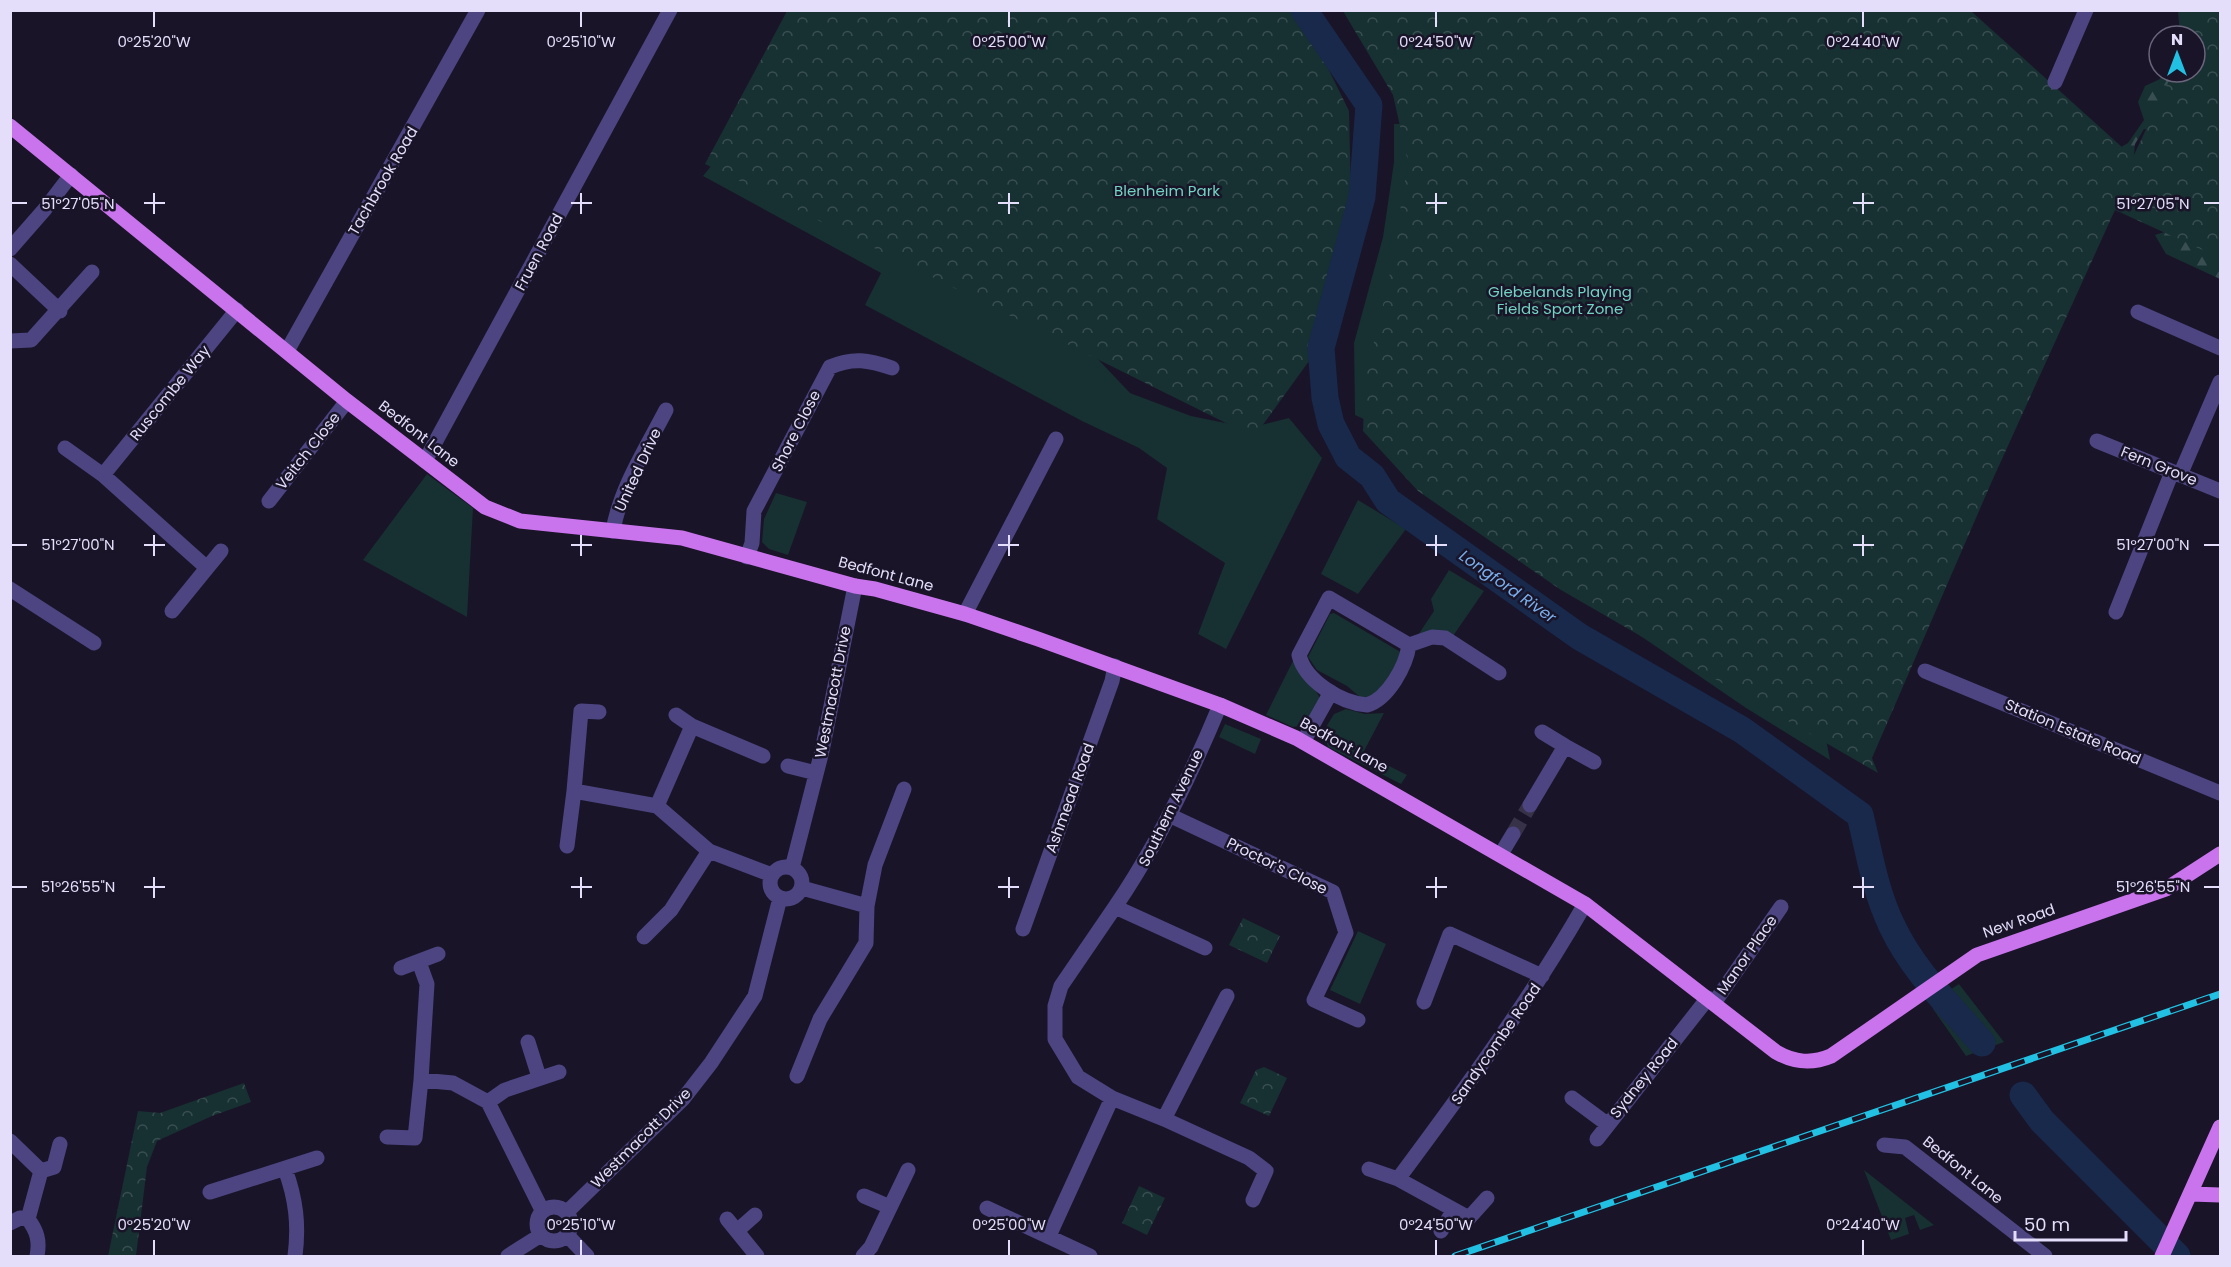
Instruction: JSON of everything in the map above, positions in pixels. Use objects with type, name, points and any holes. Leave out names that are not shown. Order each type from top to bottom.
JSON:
[{"type":"main road","name":"Bedfont Lane","points":[[10,126],[347,401],[485,507],[512,518],[560,527],[664,534],[965,614],[1220,705],[1303,742],[1586,904],[1776,1052]]},
{"type":"main road","name":"New Road","points":[[1776,1052],[1796,1061],[1823,1059],[1989,950],[2166,889],[2220,854]]},
{"type":"main road","points":[[2162,1257],[2220,1127]]},
{"type":"main road","points":[[2191,1194],[2220,1195]]},
{"type":"street","name":"Tachbrook Road","points":[[287,351],[478,10]]},
{"type":"street","name":"Fruen Road","points":[[424,461],[670,10]]},
{"type":"street","points":[[2055,82],[2086,10]]},
{"type":"street","points":[[10,249],[71,175]]},
{"type":"street","points":[[10,264],[60,311]]},
{"type":"street","points":[[10,341],[31,340],[60,311],[92,272]]},
{"type":"street","name":"Ruscombe Way","points":[[103,475],[237,310]]},
{"type":"street","points":[[2138,312],[2220,348]]},
{"type":"street","name":"Shore Close","points":[[747,556],[752,543],[754,511],[830,367],[845,361],[866,359],[892,368]]},
{"type":"street","points":[[2116,612],[2176,474],[2220,382]]},
{"type":"street","name":"Veitch Close","points":[[269,501],[347,401]]},
{"type":"street","name":"United Drive","points":[[613,531],[615,519],[631,479],[666,410]]},
{"type":"street","points":[[965,614],[1056,439]]},
{"type":"street","name":"Fern Grove","points":[[2097,441],[2220,491]]},
{"type":"street","points":[[65,448],[103,475],[207,568]]},
{"type":"street","points":[[172,611],[221,551]]},
{"type":"street","name":"Westmacott Drive","points":[[792,868],[816,774],[855,586]]},
{"type":"street","points":[[10,589],[94,643]]},
{"type":"street","points":[[1409,645],[1408,653],[1393,683],[1374,703],[1360,705],[1331,692],[1304,669],[1299,655],[1329,598],[1409,645],[1432,637],[1445,638],[1499,673]]},
{"type":"street","name":"Ashmead Road","points":[[1023,929],[1112,681],[1115,666]]},
{"type":"street","name":"Station Estate Road","points":[[1925,671],[2220,793]]},
{"type":"street","points":[[1303,742],[1331,692]]},
{"type":"street","name":"Southern Avenue","points":[[1220,705],[1170,815],[1139,872],[1062,986],[1055,1006],[1055,1039],[1078,1077],[1112,1098],[1249,1158],[1266,1171],[1254,1200]]},
{"type":"street","points":[[567,846],[581,711],[599,712]]},
{"type":"street","points":[[676,715],[692,726],[763,756]]},
{"type":"street","points":[[657,806],[692,726]]},
{"type":"street","points":[[1542,732],[1594,762]]},
{"type":"street","points":[[1530,805],[1565,746]]},
{"type":"street","points":[[788,766],[816,774]]},
{"type":"street","points":[[797,1076],[820,1019],[866,943],[867,906],[875,865],[904,789]]},
{"type":"street","points":[[574,791],[657,806],[709,851],[772,875]]},
{"type":"street","name":"Proctor's Close","points":[[1170,815],[1333,892],[1346,933],[1314,1000],[1358,1020]]},
{"type":"street","points":[[1501,854],[1513,834]]},
{"type":"street","points":[[644,937],[671,910],[709,851]]},
{"type":"street","points":[[782,867],[792,868],[801,876],[802,888],[792,898],[780,898],[772,890],[772,875],[782,867]]},
{"type":"street","points":[[802,888],[867,906]]},
{"type":"street","name":"Westmacott Drive","points":[[567,1212],[683,1100],[711,1063],[755,996],[780,898]]},
{"type":"street","name":"Sandycombe Road","points":[[1398,1179],[1475,1076],[1542,976],[1586,904]]},
{"type":"street","points":[[1115,907],[1205,948]]},
{"type":"street","name":"Manor Place","points":[[1711,1000],[1780,907]]},
{"type":"street","points":[[1424,1002],[1450,934],[1542,976]]},
{"type":"street","points":[[401,968],[438,954]]},
{"type":"street","points":[[387,1137],[414,1143],[421,1080],[427,984],[419,962]]},
{"type":"street","points":[[1164,1119],[1227,996]]},
{"type":"street","name":"Sydney Road","points":[[1572,1098],[1607,1124],[1711,1000]]},
{"type":"street","points":[[528,1042],[539,1077]]},
{"type":"street","points":[[488,1102],[505,1090],[559,1072]]},
{"type":"street","points":[[421,1080],[453,1083],[488,1102],[542,1210],[536,1224],[541,1235],[547,1240],[557,1241],[567,1235],[572,1224],[567,1212],[557,1207],[542,1210]]},
{"type":"street","points":[[1049,1236],[1112,1098]]},
{"type":"street","points":[[1597,1139],[1607,1124]]},
{"type":"street","points":[[10,1141],[41,1171]]},
{"type":"street","points":[[41,1171],[54,1167],[60,1144]]},
{"type":"street","name":"Bedfont Lane","points":[[1884,1144],[1905,1147],[2045,1257]]},
{"type":"street","points":[[210,1192],[317,1158]]},
{"type":"street","points":[[285,1169],[295,1196],[297,1218],[295,1257]]},
{"type":"street","points":[[1369,1169],[1398,1179],[1469,1218],[1488,1198]]},
{"type":"street","points":[[863,1257],[871,1247],[908,1170]]},
{"type":"street","points":[[28,1219],[41,1171]]},
{"type":"street","points":[[864,1196],[890,1207]]},
{"type":"street","points":[[987,1208],[1090,1257]]},
{"type":"street","points":[[1441,1231],[1453,1210]]},
{"type":"street","points":[[738,1230],[755,1215]]},
{"type":"street","points":[[10,1223],[20,1218],[28,1219],[36,1229],[39,1239],[37,1257]]},
{"type":"street","points":[[727,1219],[738,1230],[757,1257]]},
{"type":"street","points":[[508,1257],[541,1235]]},
{"type":"street","points":[[567,1235],[587,1257]]},
{"type":"green space","name":"Blenheim Park","points":[[787,11],[1300,11],[1349,111],[1351,196],[1317,350],[1254,437],[705,164]]},
{"type":"green space","name":"Glebelands Playing Fields Sport Zone","points":[[1343,11],[1971,11],[2133,157],[2167,84],[2207,84],[2207,24],[2196,24],[2202,11],[2220,11],[2220,258],[2115,210],[1992,481],[1872,758],[1878,773],[1561,590],[1418,491],[1363,431],[1365,379],[1388,284],[1408,162],[1393,95]]},
{"type":"green space","points":[[2178,11],[2220,11],[2208,72],[2207,24],[2179,24]]},
{"type":"green space","points":[[2169,84],[2161,133],[2144,129],[2135,144],[2133,164],[2116,150],[2128,143],[2144,120],[2138,102],[2145,86]]},
{"type":"green space","points":[[1394,124],[1425,124],[1374,424],[1355,415],[1354,343],[1383,237],[1394,162]]},
{"type":"green space","points":[[731,141],[1079,339],[1130,393],[1191,416],[1250,428],[1289,418],[1322,458],[1226,649],[1198,634],[1225,563],[1157,519],[1167,468],[1139,448],[1082,421],[865,305],[881,273],[703,176]]},
{"type":"green space","points":[[2180,227],[2220,244],[2220,279],[2166,254],[2155,235]]},
{"type":"green space","points":[[427,474],[473,508],[467,617],[363,560]]},
{"type":"green space","points":[[776,493],[807,502],[788,555],[769,549],[762,542],[764,519]]},
{"type":"green space","points":[[1358,500],[1406,529],[1358,594],[1321,574]]},
{"type":"green space","points":[[1449,570],[1484,591],[1453,636],[1412,644],[1434,611],[1431,599]]},
{"type":"green space","points":[[1604,611],[1826,739],[1830,760],[1746,708]]},
{"type":"green space","points":[[1334,613],[1404,654],[1374,699],[1361,698],[1347,686],[1317,670],[1308,657],[1330,614]]},
{"type":"green space","points":[[1294,659],[1319,696],[1319,702],[1306,725],[1293,727],[1266,715]]},
{"type":"green space","points":[[1346,709],[1365,714],[1384,713],[1363,753],[1407,775],[1401,784],[1328,747],[1323,732],[1334,714]]},
{"type":"green space","points":[[1225,724],[1261,739],[1255,754],[1219,737]]},
{"type":"green space","points":[[1243,918],[1280,936],[1267,963],[1229,945]]},
{"type":"green space","points":[[1358,931],[1386,944],[1360,1004],[1330,990]]},
{"type":"green space","points":[[1959,984],[2004,1042],[1966,1056],[1933,1009],[1937,998]]},
{"type":"green space","points":[[1264,1067],[1287,1078],[1269,1116],[1240,1103],[1256,1070]]},
{"type":"green space","points":[[244,1083],[251,1102],[212,1116],[157,1141],[147,1167],[136,1256],[108,1256],[138,1111],[160,1113]]},
{"type":"green space","points":[[1864,1170],[1934,1225],[1920,1230],[1914,1215],[1905,1218],[1909,1234],[1891,1240]]},
{"type":"green space","points":[[1139,1186],[1165,1198],[1147,1235],[1122,1223]]},
{"type":"waterway","name":"Longford River","points":[[1304,10],[1369,105],[1362,197],[1321,348],[1325,398],[1331,424],[1348,457],[1372,476],[1388,501],[1580,637],[1742,730],[1860,815],[1881,899],[1892,926],[1921,973],[1982,1043]]},
{"type":"waterway","name":"Longford River","points":[[2023,1095],[2042,1121],[2177,1256]]},
{"type":"tunnel","points":[[1513,834],[1530,805]]},
{"type":"railway","points":[[1455,1256],[2220,994]]}]
